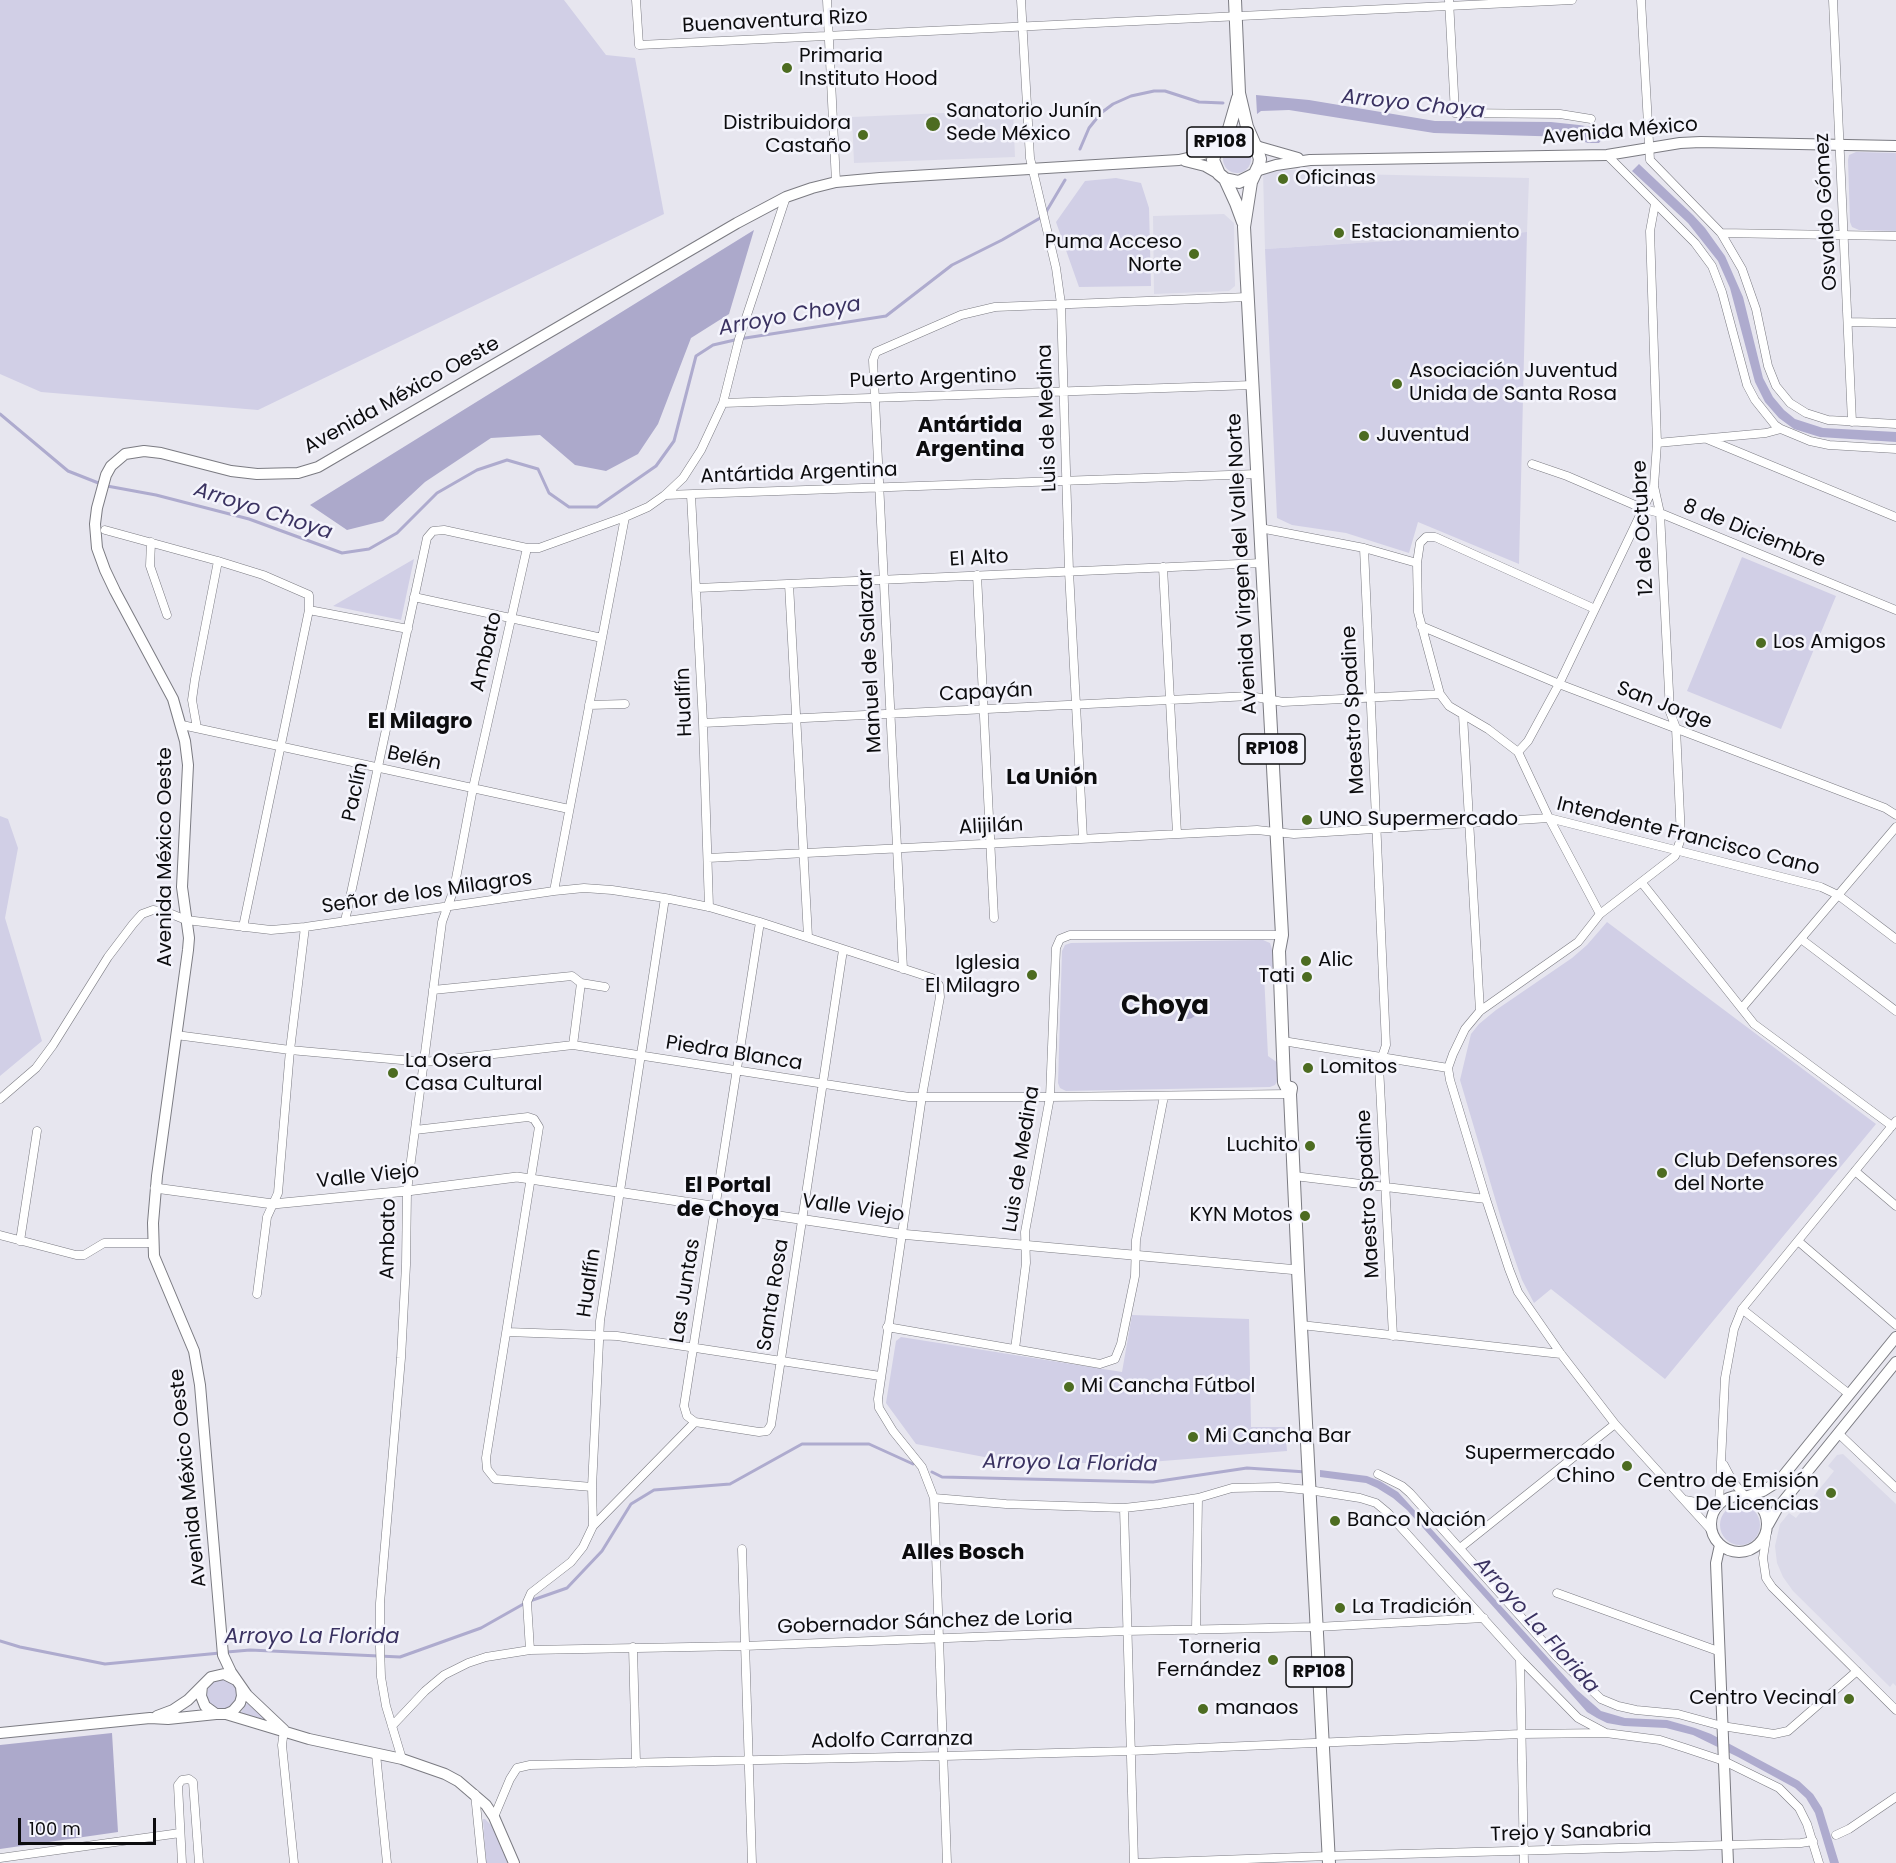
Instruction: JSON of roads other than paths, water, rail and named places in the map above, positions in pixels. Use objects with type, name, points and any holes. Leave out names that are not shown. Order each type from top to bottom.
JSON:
[{"type":"main road","name":"RP108","points":[[1235,0],[1239,93],[1247,127],[1260,159],[1254,173],[1239,182],[1222,176],[1213,160],[1219,143],[1232,122],[1239,93]]},
{"type":"main road","name":"RP108","points":[[1219,143],[1228,137],[1242,136],[1255,145]]},
{"type":"main road","name":"Avenida México","points":[[1254,173],[1276,165],[1310,160],[1562,158],[1607,155],[1680,143],[1701,142],[1896,146]]},
{"type":"main road","name":"Avenida México Oeste","points":[[284,1731],[257,1706],[239,1684],[223,1655],[200,1385],[194,1351],[154,1256],[156,1188],[188,950],[182,887],[188,765],[182,725],[173,699],[115,591],[98,548],[95,532],[98,501],[106,475],[117,460],[135,451],[161,453],[231,471],[257,474],[298,473],[318,467],[737,223],[786,197],[812,188],[836,182],[880,178],[1179,160],[1204,154],[1219,143]]},
{"type":"main road","name":"Avenida México","points":[[1255,145],[1277,153],[1310,160]]},
{"type":"main road","name":"Avenida México Oeste","points":[[1179,160],[1196,163],[1222,176]]},
{"type":"main road","name":"Avenida Virgen del Valle Norte","points":[[1254,173],[1244,227],[1282,935],[1287,950],[1287,1042],[1293,1082],[1290,1094],[1298,1270],[1329,1859]]},
{"type":"main road","name":"Avenida Virgen del Valle Norte","points":[[1222,176],[1236,203],[1244,227]]},
{"type":"main road","points":[[1896,1337],[1779,1481],[1763,1491],[1747,1496],[1731,1496],[1718,1505],[1712,1518],[1712,1531],[1720,1545],[1735,1552],[1751,1550],[1763,1540],[1777,1509],[1896,1362]]},
{"type":"main road","points":[[1747,1496],[1763,1507],[1767,1516],[1768,1529]]},
{"type":"main road","points":[[1720,1545],[1716,1563],[1718,1650],[1728,1863]]},
{"type":"main road","points":[[223,1655],[205,1683],[201,1696],[207,1709],[309,1739],[402,1760],[445,1774],[475,1794],[494,1817],[514,1863]]},
{"type":"main road","points":[[0,1733],[150,1718],[168,1719],[221,1714],[239,1707],[242,1696],[239,1684],[229,1676],[221,1674],[212,1677],[181,1705],[150,1718]]},
{"type":"street","name":"Buenaventura Rizo","points":[[636,0],[639,45],[1236,16],[1449,3],[1572,0]]},
{"type":"street","points":[[827,0],[836,182]]},
{"type":"street","name":"Luis de Medina","points":[[1021,0],[1030,158],[1056,268],[1061,304],[1069,571],[1083,839]]},
{"type":"street","points":[[1641,0],[1650,160],[1721,233],[1742,269],[1756,309],[1768,366],[1776,386],[1790,403],[1806,413],[1828,420],[1896,424]]},
{"type":"street","name":"Osvaldo Gómez","points":[[1833,0],[1852,422]]},
{"type":"street","points":[[1449,3],[1455,113],[1560,114],[1591,119]]},
{"type":"street","points":[[1607,155],[1695,243],[1712,266],[1722,292],[1747,385],[1755,400],[1775,425],[1810,441],[1820,443],[1896,449]]},
{"type":"street","points":[[527,548],[539,548],[624,518],[648,507],[665,495],[682,478],[701,450],[723,403],[739,339],[786,197]]},
{"type":"street","name":"12 de Octubre","points":[[1655,204],[1650,231],[1657,443],[1654,486],[1660,513],[1670,712],[1676,728],[1681,838],[1677,849]]},
{"type":"street","points":[[1721,233],[1896,236]]},
{"type":"street","points":[[1061,304],[1248,297]]},
{"type":"street","name":"Manuel de Salazar","points":[[903,969],[873,360],[876,352],[977,310],[1061,304]]},
{"type":"street","points":[[1848,322],[1896,322]]},
{"type":"street","name":"Puerto Argentino","points":[[723,403],[1253,385]]},
{"type":"street","points":[[1657,443],[1781,429]]},
{"type":"street","points":[[1706,439],[1896,517]]},
{"type":"street","name":"8 de Diciembre","points":[[1532,464],[1567,476],[1644,509],[1660,513],[1896,610]]},
{"type":"street","name":"Antártida Argentina","points":[[665,495],[1257,474]]},
{"type":"street","points":[[1518,752],[1528,741],[1559,684],[1654,486]]},
{"type":"street","name":"Hualfín","points":[[691,495],[703,723],[709,907]]},
{"type":"street","points":[[554,891],[624,518]]},
{"type":"street","points":[[1260,528],[1364,548],[1417,563]]},
{"type":"street","points":[[105,530],[263,575],[309,595],[309,610],[243,927]]},
{"type":"street","name":"Paclín","points":[[345,921],[427,538],[433,531],[444,530],[527,548]]},
{"type":"street","points":[[1595,609],[1435,537],[1426,537],[1420,543],[1417,563],[1418,612],[1440,694],[1449,706],[1488,729],[1518,752],[1549,818],[1600,914]]},
{"type":"street","points":[[150,542],[150,566],[166,615]]},
{"type":"street","name":"Ambato","points":[[402,1760],[383,1693],[380,1664],[380,1603],[402,1346],[407,1191],[442,922],[454,889],[473,788],[527,548]]},
{"type":"street","name":"Maestro Spadine","points":[[1364,548],[1386,1045],[1379,1066],[1393,1336]]},
{"type":"street","points":[[197,728],[192,700],[218,561]]},
{"type":"street","name":"El Alto","points":[[697,588],[1262,563]]},
{"type":"street","points":[[1163,567],[1177,834]]},
{"type":"street","points":[[977,575],[994,918]]},
{"type":"street","points":[[789,584],[808,938]]},
{"type":"street","points":[[414,597],[602,638]]},
{"type":"street","points":[[309,610],[408,629]]},
{"type":"street","name":"San Jorge","points":[[1421,626],[1559,684],[1885,808],[1896,815]]},
{"type":"street","name":"Capayán","points":[[703,723],[1250,696],[1282,702],[1440,694]]},
{"type":"street","points":[[589,705],[624,704]]},
{"type":"street","points":[[1463,715],[1480,1011]]},
{"type":"street","name":"Belén","points":[[182,725],[569,809]]},
{"type":"street","name":"Intendente Francisco Cano","points":[[1276,833],[1366,831],[1377,828],[1549,818],[1821,887],[1838,895],[1896,939]]},
{"type":"street","points":[[1742,1008],[1896,827]]},
{"type":"street","name":"Alijilán","points":[[708,858],[1257,830],[1276,833]]},
{"type":"street","points":[[1677,849],[1675,856],[1600,914],[1578,942],[1480,1011],[1465,1029],[1448,1068],[1486,1199],[1518,1292],[1561,1354],[1615,1424],[1712,1531]]},
{"type":"street","points":[[1642,883],[1755,1024],[1894,1124],[1742,1309],[1734,1329],[1726,1370],[1718,1505],[1684,1500]]},
{"type":"street","name":"Señor de los Milagros","points":[[0,1099],[36,1068],[108,957],[142,914],[153,910],[186,920],[271,930],[584,888],[665,898],[709,907],[932,978],[939,985],[940,997],[922,1096]]},
{"type":"street","name":"Hualfín","points":[[530,1650],[527,1602],[531,1593],[571,1562],[583,1547],[593,1526],[592,1487],[600,1322],[665,898]]},
{"type":"street","name":"Las Juntas","points":[[695,1422],[687,1416],[684,1406],[760,922]]},
{"type":"street","points":[[256,1294],[267,1217],[278,1193],[290,1050],[306,927]]},
{"type":"street","name":"Luis de Medina","points":[[1015,1349],[1026,1263],[1025,1232],[1050,1097],[1056,948],[1060,939],[1070,936],[1282,935]]},
{"type":"street","points":[[1801,939],[1896,1011]]},
{"type":"street","name":"Santa Rosa","points":[[695,1422],[759,1432],[767,1431],[771,1425],[843,950]]},
{"type":"street","points":[[433,990],[572,976],[582,983],[606,987]]},
{"type":"street","points":[[573,1045],[582,983]]},
{"type":"street","name":"Piedra Blanca","points":[[176,1035],[290,1050],[424,1062],[573,1045],[909,1096],[1290,1094]]},
{"type":"street","points":[[1287,1042],[1448,1068]]},
{"type":"street","points":[[922,1096],[900,1234],[878,1399],[879,1408],[893,1431],[922,1467],[934,1498],[947,1863]]},
{"type":"street","points":[[887,1327],[1100,1364],[1115,1359],[1121,1344],[1135,1276],[1136,1240],[1164,1096]]},
{"type":"street","points":[[415,1130],[528,1117],[534,1119],[539,1128],[486,1458],[487,1469],[495,1479],[592,1487]]},
{"type":"street","points":[[20,1241],[37,1131]]},
{"type":"street","points":[[1855,1172],[1896,1206]]},
{"type":"street","points":[[1294,1176],[1486,1199]]},
{"type":"street","name":"Valle Viejo","points":[[156,1188],[273,1204],[407,1191],[517,1177],[531,1178],[900,1234],[1298,1270]]},
{"type":"street","points":[[0,1235],[76,1255],[84,1255],[104,1243],[153,1243]]},
{"type":"street","points":[[1798,1241],[1896,1325]]},
{"type":"street","points":[[1742,1309],[1849,1394]]},
{"type":"street","points":[[1301,1325],[1561,1354]]},
{"type":"street","points":[[507,1332],[618,1336],[880,1376]]},
{"type":"street","points":[[593,1526],[695,1422]]},
{"type":"street","points":[[1460,1548],[1615,1424]]},
{"type":"street","points":[[1838,1434],[1896,1488]]},
{"type":"street","points":[[1722,1460],[1730,1477],[1747,1496]]},
{"type":"street","points":[[1378,1474],[1402,1486],[1410,1493],[1556,1656],[1601,1699],[1618,1706],[1678,1714],[1722,1730],[1774,1734],[1788,1731],[1857,1671]]},
{"type":"street","points":[[934,1498],[1006,1504],[1124,1508],[1198,1498],[1232,1488],[1309,1486],[1376,1503],[1388,1513],[1520,1659],[1578,1718],[1606,1733],[1660,1740],[1724,1757],[1779,1788],[1799,1808],[1807,1824],[1819,1863]]},
{"type":"street","points":[[1196,1630],[1198,1498]]},
{"type":"street","points":[[1124,1508],[1126,1631],[1135,1863]]},
{"type":"street","points":[[1768,1529],[1763,1558],[1766,1578],[1772,1587],[1896,1710]]},
{"type":"street","points":[[742,1550],[752,1863]]},
{"type":"street","points":[[1557,1593],[1718,1650]]},
{"type":"street","name":"Gobernador Sánchez de Loria","points":[[392,1726],[425,1691],[444,1675],[486,1657],[530,1650],[744,1646],[1126,1631],[1317,1627],[1484,1618]]},
{"type":"street","points":[[633,1647],[636,1763]]},
{"type":"street","points":[[1520,1659],[1524,1863]]},
{"type":"street","points":[[284,1731],[282,1745],[294,1863]]},
{"type":"street","name":"Adolfo Carranza","points":[[494,1817],[517,1768],[530,1765],[1130,1751],[1521,1734],[1606,1733]]},
{"type":"street","points":[[376,1754],[387,1863]]},
{"type":"street","points":[[182,1863],[178,1785],[182,1780],[189,1779],[193,1782],[199,1863]]},
{"type":"street","points":[[475,1794],[482,1863]]},
{"type":"street","points":[[1836,1835],[1849,1829],[1896,1797]]},
{"type":"street","points":[[0,1857],[23,1859],[180,1833]]},
{"type":"street","name":"Trejo y Sanabria","points":[[1135,1863],[1329,1859],[1813,1841]]},
{"type":"waterway","name":"Arroyo Choya","points":[[1080,149],[1089,128],[1101,113],[1113,104],[1131,96],[1165,91],[1199,102],[1223,103]]},
{"type":"waterway","name":"Arroyo Choya","points":[[1046,212],[1065,180]]},
{"type":"waterway","name":"Arroyo Choya","points":[[107,486],[156,495],[249,519],[342,553],[369,549],[397,533],[437,493],[477,470],[507,460],[538,469],[549,493],[569,507],[597,507],[656,466],[674,441],[696,356],[713,345],[739,339],[886,316],[952,265],[1042,217]]},
{"type":"waterway","name":"Arroyo Choya","points":[[0,414],[68,471],[101,484]]},
{"type":"waterway","name":"Arroyo La Florida","points":[[227,1652],[250,1650],[400,1657],[481,1628],[527,1602],[567,1588],[602,1551],[631,1504],[654,1490],[730,1484],[802,1444],[869,1444],[913,1464]]},
{"type":"waterway","name":"Arroyo La Florida","points":[[932,1472],[942,1477],[1153,1482],[1247,1468],[1306,1472]]},
{"type":"waterway","name":"Arroyo La Florida","points":[[0,1641],[105,1664],[220,1653]]},
{"type":"place","name":"Primaria Instituto Hood","points":[[787,68]]},
{"type":"place","name":"Sanatorio Junín Sede México","points":[[933,124]]},
{"type":"place","name":"Distribuidora Castaño","points":[[863,135]]},
{"type":"place","name":"Oficinas","points":[[1283,179]]},
{"type":"place","name":"Estacionamiento","points":[[1339,233]]},
{"type":"place","name":"Puma Acceso Norte","points":[[1194,254]]},
{"type":"place","name":"Asociación Juventud Unida de Santa Rosa","points":[[1397,384]]},
{"type":"place","name":"Juventud","points":[[1364,436]]},
{"type":"place","name":"Los Amigos","points":[[1761,643]]},
{"type":"place","name":"UNO Supermercado","points":[[1307,820]]},
{"type":"place","name":"Alic","points":[[1306,961]]},
{"type":"place","name":"Iglesia El Milagro","points":[[1032,975]]},
{"type":"place","name":"Tati","points":[[1307,977]]},
{"type":"place","name":"Lomitos","points":[[1308,1068]]},
{"type":"place","name":"La Osera Casa Cultural","points":[[393,1073]]},
{"type":"place","name":"Luchito","points":[[1310,1146]]},
{"type":"place","name":"Club Defensores del Norte","points":[[1662,1173]]},
{"type":"place","name":"KYN Motos","points":[[1305,1216]]},
{"type":"place","name":"Mi Cancha Fútbol","points":[[1069,1387]]},
{"type":"place","name":"Mi Cancha Bar","points":[[1193,1437]]},
{"type":"place","name":"Supermercado Chino","points":[[1627,1466]]},
{"type":"place","name":"Centro de Emisión De Licencias","points":[[1831,1493]]},
{"type":"place","name":"Banco Nación","points":[[1335,1521]]},
{"type":"place","name":"La Tradición","points":[[1340,1608]]},
{"type":"place","name":"Torneria Fernández","points":[[1273,1660]]},
{"type":"place","name":"Centro Vecinal","points":[[1849,1699]]},
{"type":"place","name":"manaos","points":[[1203,1709]]},
{"type":"district","name":"Antártida Argentina","points":[[970,439]]},
{"type":"district","name":"El Milagro","points":[[420,723]]},
{"type":"district","name":"La Unión","points":[[1052,779]]},
{"type":"district","name":"Choya","points":[[1165,1007]]},
{"type":"district","name":"El Portal de Choya","points":[[728,1199]]},
{"type":"district","name":"Alles Bosch","points":[[963,1554]]}]
